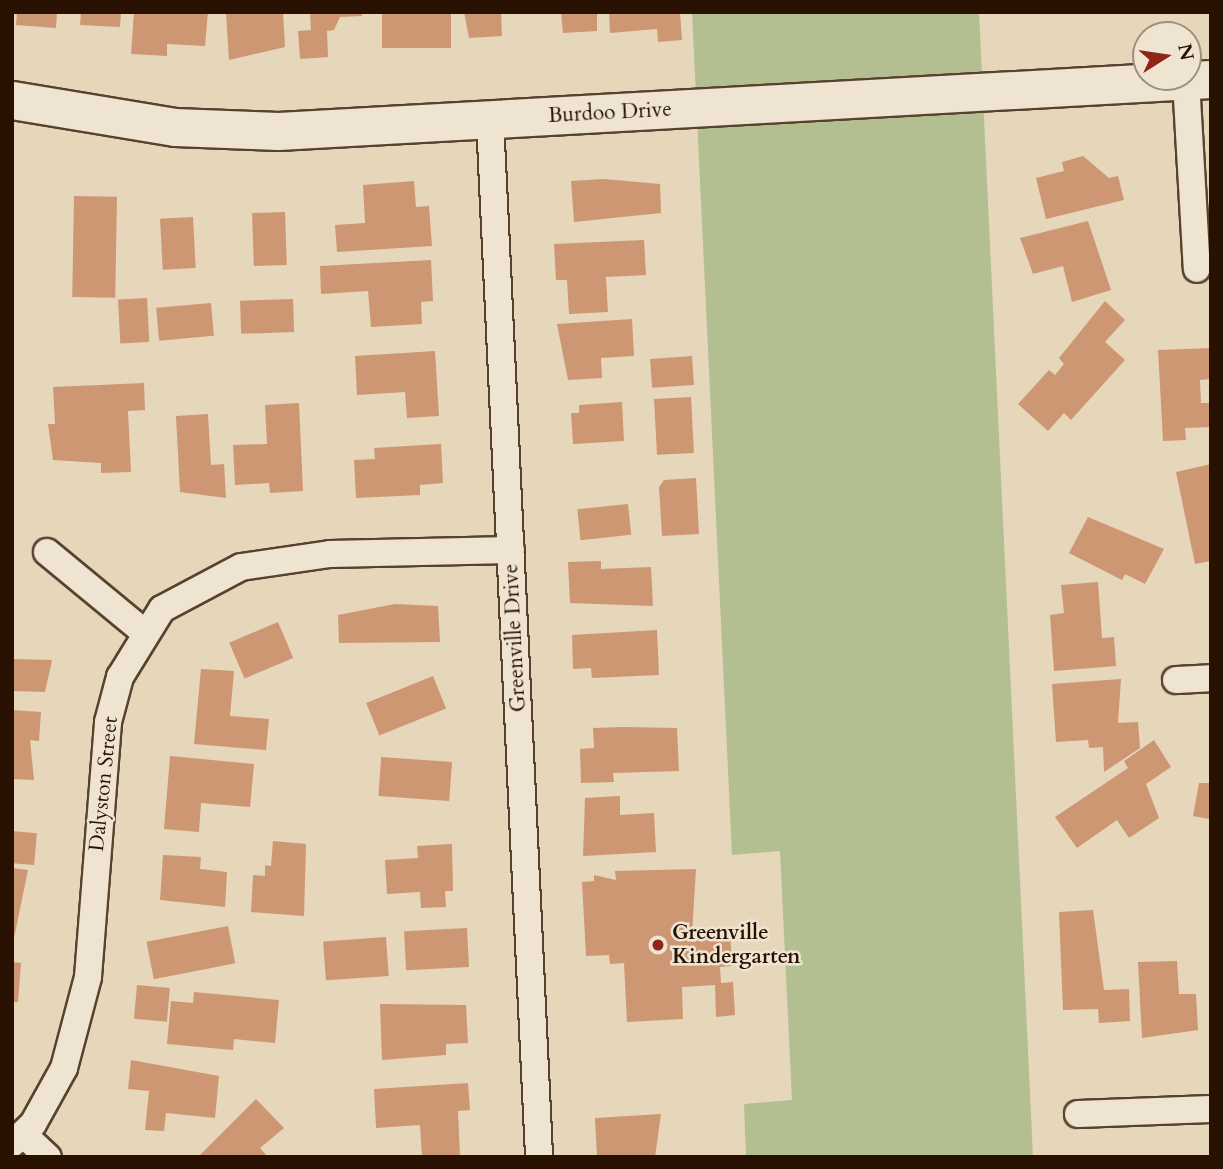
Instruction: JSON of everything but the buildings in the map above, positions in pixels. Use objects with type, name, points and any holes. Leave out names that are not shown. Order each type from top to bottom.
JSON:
[{"type":"street","name":"Burdoo Drive","points":[[12,100],[175,127],[278,131],[1132,84]]},
{"type":"street","points":[[1197,269],[1198,91]]},
{"type":"street","name":"Greenville Drive","points":[[490,120],[539,1157]]},
{"type":"street","name":"Dalyston Street","points":[[18,1139],[64,1068],[88,976],[108,722],[120,677],[145,632],[162,609],[241,567],[330,554],[511,550]]},
{"type":"street","points":[[47,552],[145,632]]},
{"type":"street","points":[[1176,680],[1211,678]]},
{"type":"street","points":[[1078,1114],[1211,1109]]},
{"type":"street","points":[[18,1139],[48,1157]]},
{"type":"green space","points":[[692,12],[979,12],[1033,1157],[746,1157],[744,1104],[792,1100],[780,851],[732,855]]},
{"type":"place","name":"Greenville Kindergarten","points":[[658,945]]}]
